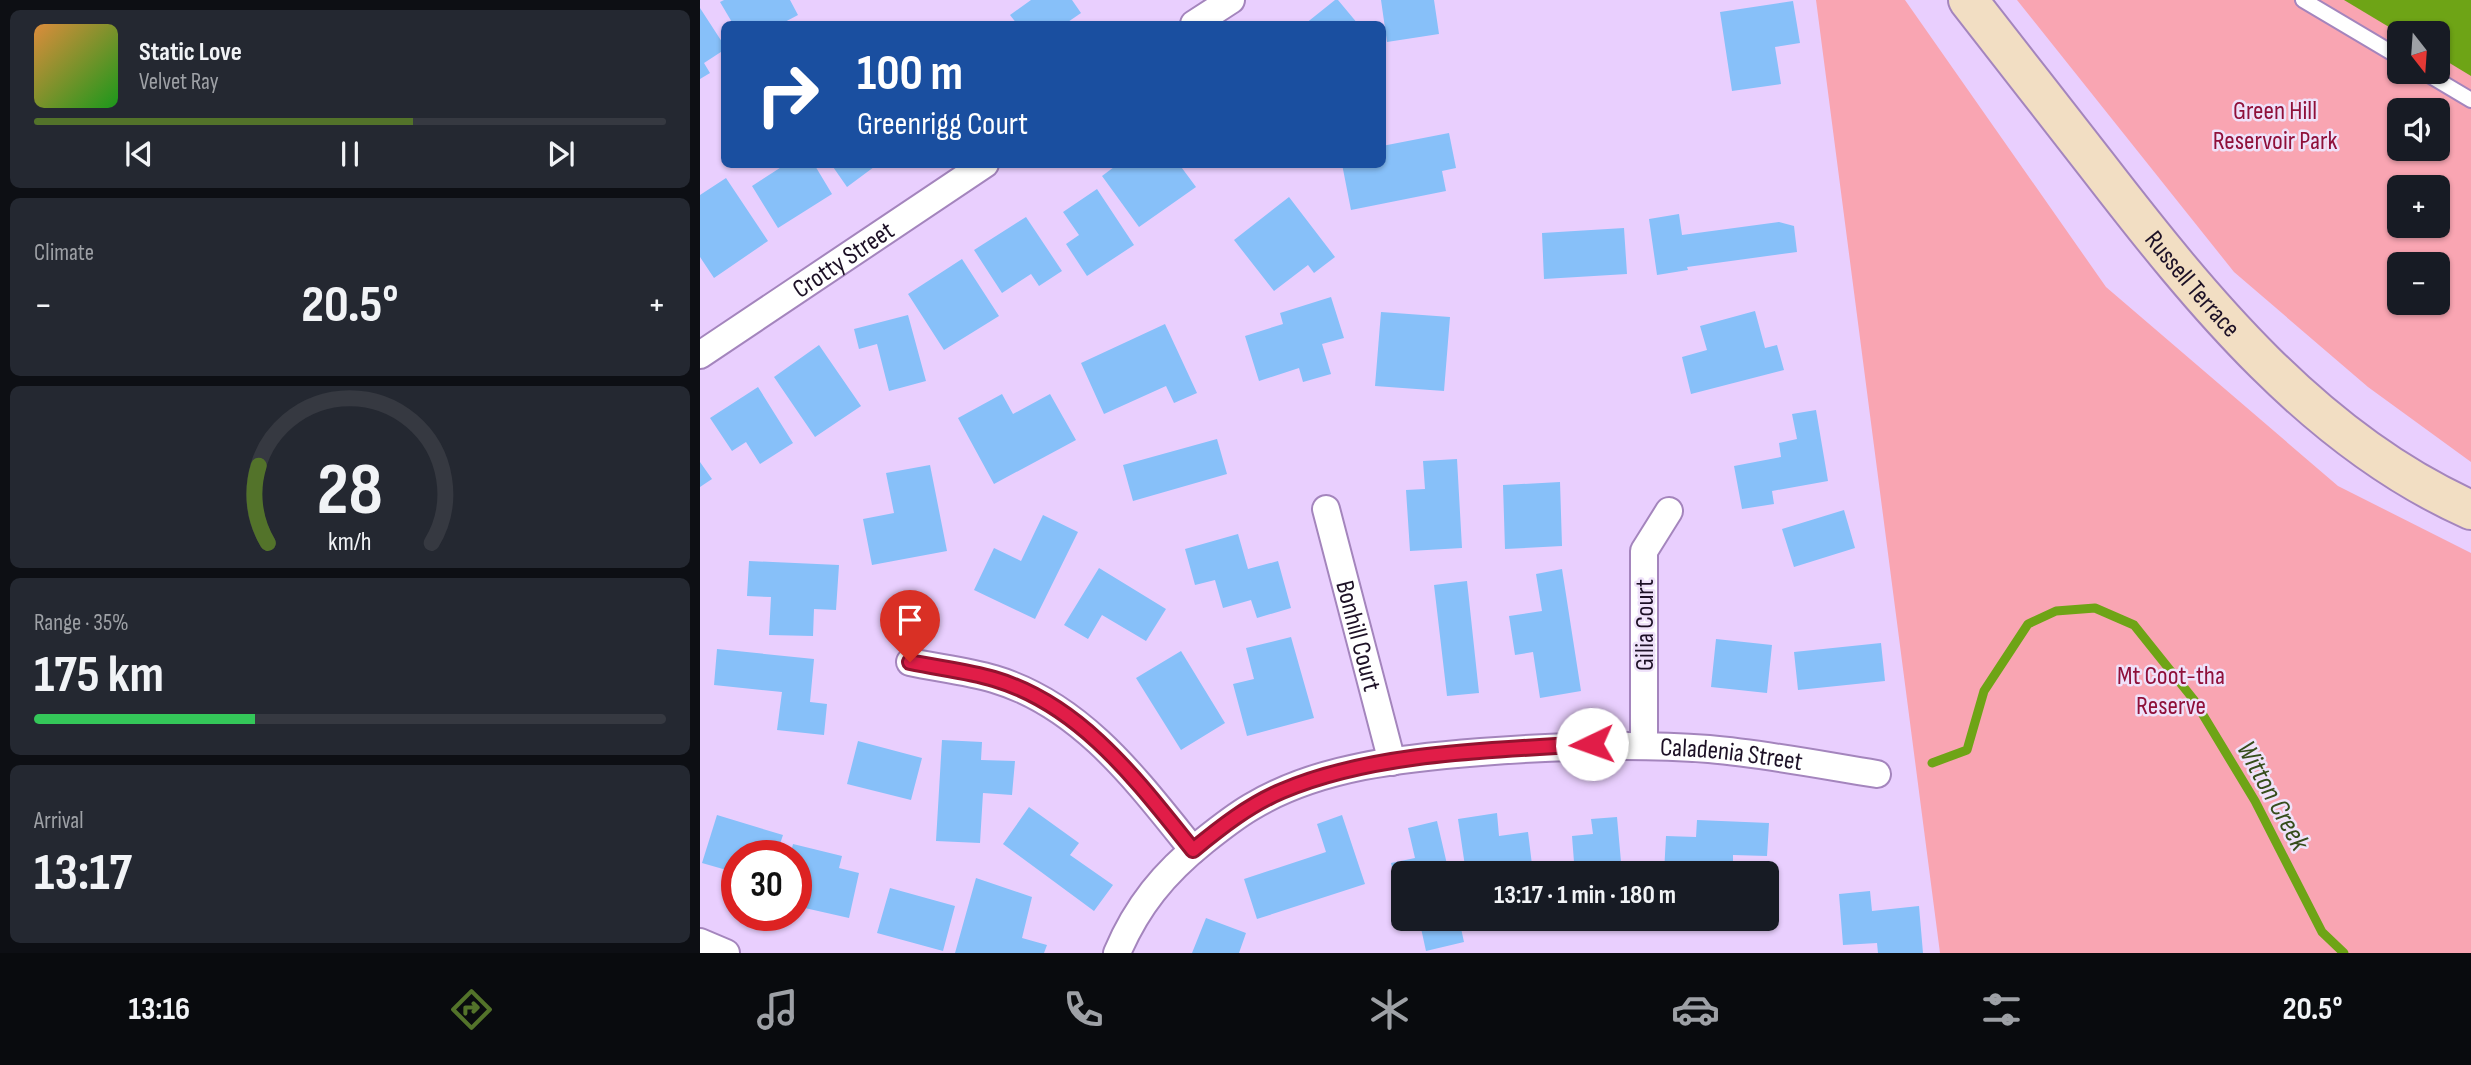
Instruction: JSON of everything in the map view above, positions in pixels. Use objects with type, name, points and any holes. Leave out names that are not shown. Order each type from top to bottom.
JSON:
[{"type":"main road","name":"Russell Terrace","points":[[1968,0],[2164,252],[2258,355],[2319,411],[2371,453],[2443,498],[2471,510]]},
{"type":"street","points":[[1199,21],[1231,0]]},
{"type":"street","name":"Crotty Street","points":[[700,355],[979,168]]},
{"type":"street","name":"Bonhill Court","points":[[1326,509],[1392,762]]},
{"type":"street","name":"Gilia Court","points":[[1644,746],[1644,551],[1669,511]]},
{"type":"street","points":[[910,662],[994,679],[1053,706],[1080,725],[1109,751],[1193,850]]},
{"type":"street","name":"Caladenia Street","points":[[1117,953],[1136,914],[1179,860],[1251,807],[1283,791],[1322,777],[1418,757],[1592,744],[1746,752],[1877,774]]},
{"type":"street","points":[[700,942],[726,953]]},
{"type":"lane","points":[[2303,0],[2387,50]]},
{"type":"lane","points":[[2444,84],[2471,100]]},
{"type":"green space","name":"Mt Coot-tha Reserve","points":[[1816,0],[1905,0],[2106,287],[2338,486],[2471,553],[2471,953],[1940,953]]},
{"type":"green space","name":"Green Hill Reservoir Park","points":[[2017,0],[2471,0],[2471,462],[2368,387],[2234,272]]},
{"type":"shaded area","points":[[2344,0],[2471,0],[2471,76],[2450,63],[2450,21],[2387,21],[2387,26]]},
{"type":"building","points":[[790,0],[798,15],[787,21],[731,21],[720,2]]},
{"type":"building","points":[[1031,0],[1072,0],[1081,13],[1069,21],[1015,21],[1010,15]]},
{"type":"building","points":[[1338,0],[1356,21],[1309,21]]},
{"type":"building","points":[[1381,0],[1434,0],[1439,34],[1387,42]]},
{"type":"building","points":[[1793,1],[1800,43],[1775,47],[1781,84],[1732,91],[1720,12]]},
{"type":"building","points":[[700,8],[721,40],[721,52],[704,63],[710,73],[700,79]]},
{"type":"building","points":[[1449,133],[1456,168],[1442,171],[1446,191],[1351,210],[1343,168],[1386,168],[1386,145]]},
{"type":"building","points":[[780,168],[816,168],[832,194],[778,228],[752,186]]},
{"type":"building","points":[[834,168],[873,168],[847,187]]},
{"type":"building","points":[[1113,168],[1182,168],[1196,187],[1139,227],[1102,176]]},
{"type":"building","points":[[726,178],[768,241],[714,278],[700,257],[700,195]]},
{"type":"building","points":[[1097,189],[1134,245],[1087,276],[1066,244],[1079,235],[1063,212]]},
{"type":"building","points":[[1289,197],[1335,257],[1314,273],[1308,265],[1274,291],[1234,240]]},
{"type":"building","points":[[1679,214],[1682,235],[1779,222],[1794,226],[1797,252],[1687,267],[1688,270],[1657,275],[1649,219]]},
{"type":"building","points":[[1026,217],[1062,271],[1039,286],[1031,274],[1002,293],[974,250]]},
{"type":"building","points":[[1624,228],[1627,274],[1544,279],[1542,233]]},
{"type":"building","points":[[962,259],[999,316],[944,350],[908,294]]},
{"type":"building","points":[[1331,297],[1344,338],[1322,344],[1331,374],[1303,382],[1299,368],[1259,381],[1245,336],[1283,324],[1280,313]]},
{"type":"building","points":[[1755,311],[1765,348],[1777,345],[1784,370],[1691,394],[1682,357],[1707,350],[1700,326]]},
{"type":"building","points":[[1381,312],[1450,317],[1444,391],[1375,386]]},
{"type":"building","points":[[908,315],[926,381],[889,391],[877,344],[859,349],[854,329]]},
{"type":"building","points":[[1165,324],[1197,393],[1174,403],[1166,386],[1104,414],[1081,363]]},
{"type":"building","points":[[819,345],[861,406],[815,437],[774,377]]},
{"type":"building","points":[[758,387],[793,443],[760,464],[746,442],[732,451],[710,418]]},
{"type":"building","points":[[1002,394],[1013,414],[1050,394],[1076,440],[994,484],[958,418]]},
{"type":"building","points":[[1816,410],[1828,481],[1772,491],[1774,504],[1742,509],[1734,466],[1781,457],[1779,443],[1797,439],[1792,414]]},
{"type":"building","points":[[1217,439],[1227,474],[1133,501],[1123,465]]},
{"type":"building","points":[[1457,459],[1462,548],[1410,551],[1406,490],[1425,489],[1423,461]]},
{"type":"building","points":[[700,462],[712,479],[700,487]]},
{"type":"building","points":[[930,465],[947,551],[872,565],[863,519],[894,513],[886,473]]},
{"type":"building","points":[[1560,482],[1562,546],[1505,549],[1503,485]]},
{"type":"building","points":[[1844,510],[1855,548],[1794,567],[1782,529]]},
{"type":"building","points":[[1043,515],[1078,532],[1035,619],[974,590],[994,548],[1021,561]]},
{"type":"building","points":[[1238,534],[1248,569],[1278,561],[1291,608],[1257,618],[1251,600],[1223,608],[1215,580],[1195,585],[1185,549]]},
{"type":"building","points":[[749,561],[839,565],[836,610],[814,609],[813,636],[769,635],[771,597],[747,596]]},
{"type":"building","points":[[1099,568],[1166,609],[1146,641],[1102,615],[1088,639],[1064,625]]},
{"type":"building","points":[[1562,569],[1581,691],[1540,698],[1533,652],[1515,655],[1509,616],[1542,611],[1536,574]]},
{"type":"building","points":[[1467,581],[1479,693],[1447,696],[1434,585]]},
{"type":"building","points":[[1291,637],[1314,718],[1247,736],[1233,684],[1254,679],[1246,648]]},
{"type":"building","points":[[1716,639],[1772,645],[1767,693],[1711,687]]},
{"type":"building","points":[[1881,643],[1885,681],[1798,690],[1794,652]]},
{"type":"building","points":[[717,649],[814,659],[810,702],[827,704],[824,735],[777,730],[782,692],[714,685]]},
{"type":"building","points":[[1181,651],[1225,723],[1181,750],[1136,678]]},
{"type":"building","points":[[942,740],[982,742],[981,760],[1015,761],[1012,795],[983,793],[980,843],[936,841]]},
{"type":"building","points":[[858,741],[922,758],[911,800],[847,784]]},
{"type":"building","points":[[1029,807],[1079,843],[1070,855],[1113,885],[1094,911],[1003,844]]},
{"type":"building","points":[[1497,813],[1499,836],[1528,832],[1532,861],[1464,861],[1458,819]]},
{"type":"building","points":[[717,815],[783,835],[781,840],[721,840],[721,868],[702,863]]},
{"type":"building","points":[[1342,815],[1365,884],[1257,919],[1244,879],[1326,852],[1317,824]]},
{"type":"building","points":[[1617,817],[1621,861],[1574,861],[1572,836],[1593,834],[1591,819]]},
{"type":"building","points":[[1697,820],[1769,823],[1767,856],[1733,855],[1733,861],[1665,861],[1666,836],[1696,837]]},
{"type":"building","points":[[1437,821],[1446,861],[1401,861],[1415,858],[1408,828]]},
{"type":"building","points":[[812,849],[842,856],[839,868],[859,873],[849,918],[812,910]]},
{"type":"building","points":[[976,878],[1032,897],[1022,938],[1047,945],[1044,953],[955,953]]},
{"type":"building","points":[[890,888],[955,906],[943,951],[877,933]]},
{"type":"building","points":[[1870,891],[1872,911],[1919,906],[1923,953],[1878,953],[1877,943],[1843,945],[1839,894]]},
{"type":"building","points":[[1206,918],[1246,933],[1239,953],[1192,953]]},
{"type":"building","points":[[1422,931],[1462,931],[1464,942],[1426,951]]},
{"type":"waterway","name":"Witton Creek","points":[[1932,763],[1967,750],[1984,691],[2028,624],[2056,611],[2095,608],[2134,625],[2194,700],[2255,801],[2322,932],[2344,953]]},
{"type":"route","points":[[910,662],[994,679],[1053,706],[1080,725],[1109,751],[1193,850],[1251,807],[1283,791],[1322,777],[1418,757],[1592,744]]}]
